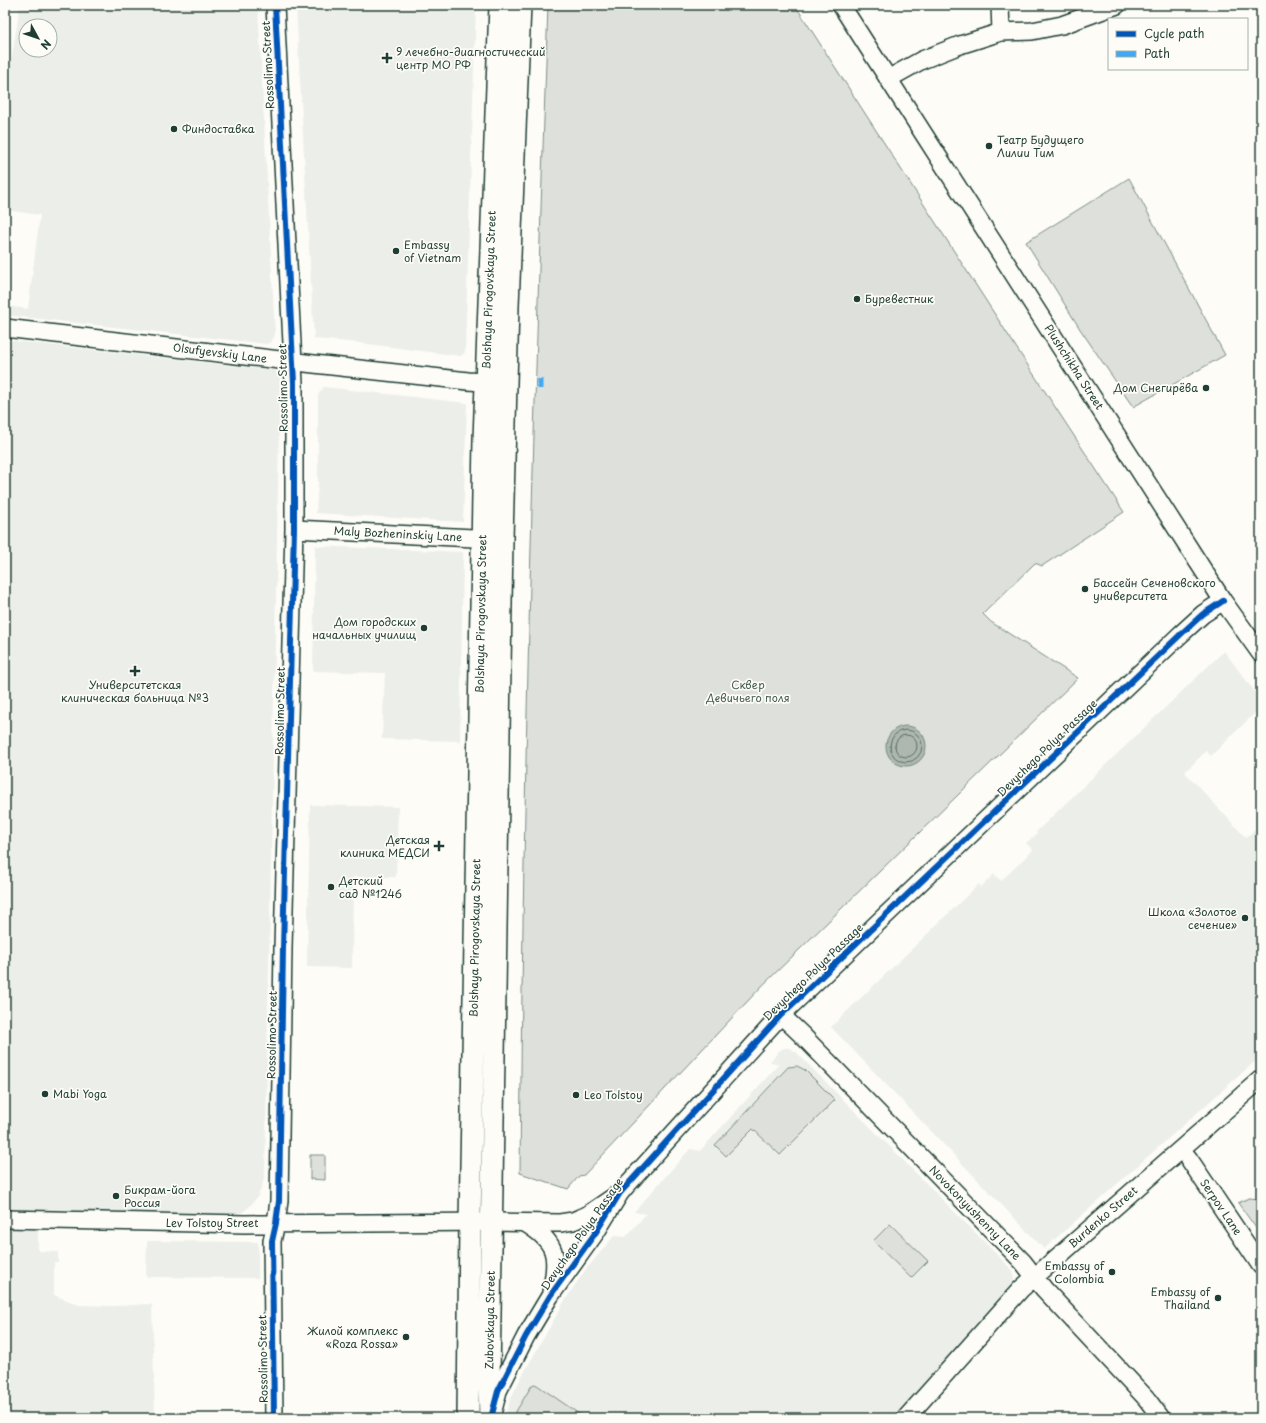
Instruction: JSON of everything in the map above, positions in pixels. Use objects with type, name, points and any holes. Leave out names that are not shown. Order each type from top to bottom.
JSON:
[{"type":"main road","name":"Bolshaya Pirogovskaya Street","points":[[470,1222],[482,538],[486,382],[500,5]]},
{"type":"main road","name":"Bolshaya Pirogovskaya Street","points":[[492,1222],[502,539],[506,384],[520,5]]},
{"type":"main road","name":"Zubovskaya Street","points":[[468,1418],[470,1222]]},
{"type":"main road","name":"Zubovskaya Street","points":[[490,1418],[489,1379],[492,1222]]},
{"type":"street","name":"Rossolimo Street","points":[[274,1418],[272,1241],[279,1202],[283,955],[294,529],[294,362],[275,5]]},
{"type":"street","name":"Plushchikha Street","points":[[841,5],[1223,601],[1261,654]]},
{"type":"street","points":[[1000,5],[1001,32]]},
{"type":"street","points":[[888,79],[922,60],[960,45],[1001,32],[1032,31],[1062,24],[1117,5]]},
{"type":"street","name":"Olsufyevskiy Lane","points":[[5,328],[294,362],[506,384]]},
{"type":"street","name":"Maly Bozheninskiy Lane","points":[[294,529],[502,539]]},
{"type":"street","name":"Devychego Polya Passage","points":[[490,1418],[498,1391],[512,1362],[550,1296],[596,1232],[620,1193],[781,1015],[1181,634],[1203,614],[1223,601]]},
{"type":"street","name":"Novokonyushenny Lane","points":[[781,1015],[807,1039],[1017,1256],[1044,1289],[1146,1398],[1161,1418]]},
{"type":"street","name":"Burdenko Street","points":[[906,1418],[997,1316],[1035,1277],[1261,1079]]},
{"type":"street","name":"Serpov Lane","points":[[1181,1150],[1189,1159],[1261,1266]]},
{"type":"street","name":"Lev Tolstoy Street","points":[[5,1219],[143,1223],[560,1223],[573,1222],[587,1215],[620,1193]]},
{"type":"street","points":[[525,1223],[546,1238],[553,1249],[555,1260],[554,1277],[550,1296]]},
{"type":"shaded area","points":[[20,5],[258,5],[275,335],[271,342],[267,344],[5,315],[5,306],[28,309],[40,215],[5,210],[5,103],[18,18],[18,58],[58,58],[58,18],[18,18]]},
{"type":"shaded area","points":[[296,5],[476,5],[465,352],[461,356],[360,343],[314,339]]},
{"type":"shaded area","points":[[5,340],[273,370],[278,373],[280,379],[265,1173],[258,1196],[243,1212],[235,1214],[5,1209]]},
{"type":"shaded area","points":[[324,387],[467,403],[463,522],[316,513],[318,483],[318,395]]},
{"type":"shaded area","points":[[315,546],[463,552],[460,741],[382,739],[385,673],[313,671]]},
{"type":"shaded area","points":[[1224,651],[1261,700],[1261,707],[1211,756],[1206,751],[1185,772],[1246,838],[1261,825],[1261,1056],[1044,1249],[831,1027],[979,884],[981,887],[994,874],[1001,881],[1033,850],[1026,843],[1037,834],[1036,832]]},
{"type":"shaded area","name":"Детский сад №1246","points":[[310,805],[398,807],[396,877],[353,877],[352,968],[307,967]]},
{"type":"shaded area","points":[[784,1048],[789,1048],[796,1052],[1012,1270],[1014,1276],[1013,1282],[894,1418],[504,1418],[511,1398],[522,1376],[564,1302],[584,1272],[614,1236],[626,1237],[646,1214],[634,1212],[690,1149],[700,1151],[779,1064],[770,1062],[779,1051]]},
{"type":"shaded area","points":[[5,1228],[38,1229],[38,1251],[58,1252],[58,1262],[54,1262],[54,1295],[79,1305],[113,1306],[152,1304],[155,1418],[5,1418]]},
{"type":"shaded area","points":[[147,1241],[258,1242],[258,1278],[146,1277]]},
{"type":"green space","name":"Сквер Девичьего поля","points":[[548,5],[795,5],[1124,512],[1042,566],[1035,563],[983,614],[991,622],[1078,678],[761,987],[584,1175],[579,1176],[568,1189],[520,1173],[521,1027],[530,589]]},
{"type":"green space","points":[[1129,178],[1225,355],[1133,407],[1080,329],[1026,242]]},
{"type":"green space","points":[[797,1066],[805,1070],[835,1100],[780,1155],[753,1129],[726,1156],[715,1145],[788,1067]]},
{"type":"green space","points":[[310,1155],[325,1155],[325,1180],[310,1179]]},
{"type":"green space","points":[[1249,1198],[1257,1199],[1261,1204],[1261,1235],[1238,1203]]},
{"type":"green space","points":[[890,1224],[928,1261],[911,1278],[873,1241]]},
{"type":"green space","points":[[534,1384],[537,1385],[585,1418],[512,1418]]},
{"type":"water","points":[[906,726],[914,728],[920,732],[924,738],[926,746],[924,754],[920,760],[914,764],[906,766],[898,764],[892,760],[888,754],[886,746],[888,738],[892,732],[898,728]]},
{"type":"marked path","points":[[540,379],[540,390]]},
{"type":"cycle path","points":[[274,1418],[272,1241],[279,1201],[283,948],[294,529],[294,383],[275,5]]},
{"type":"cycle path","points":[[491,1418],[498,1391],[526,1336],[550,1296],[596,1232],[620,1193],[781,1015],[1181,634],[1203,614],[1223,601]]},
{"type":"place","name":"9 лечебно-диагностический центр МО РФ","points":[[387,58]]},
{"type":"place","name":"Финдоставка","points":[[174,129]]},
{"type":"place","name":"Театр Будущего Лилии Тим","points":[[989,146]]},
{"type":"place","name":"Embassy of Vietnam","points":[[396,251]]},
{"type":"place","name":"Буревестник","points":[[857,299]]},
{"type":"place","name":"Дом Снегирёва","points":[[1206,388]]},
{"type":"place","name":"Бассейн Сеченовского университета","points":[[1085,589]]},
{"type":"place","name":"Дом городских начальных училищ","points":[[424,628]]},
{"type":"place","name":"Университетская клиническая больница №3","points":[[135,671]]},
{"type":"place","name":"Детская клиника МЕДСИ","points":[[439,846]]},
{"type":"place","name":"Детский сад №1246","points":[[331,887]]},
{"type":"place","name":"Школа «Золотое сечение»","points":[[1245,918]]},
{"type":"place","name":"Mabi Yoga","points":[[45,1094]]},
{"type":"place","name":"Leo Tolstoy","points":[[576,1095]]},
{"type":"place","name":"Бикрам-йога Россия","points":[[116,1196]]},
{"type":"place","name":"Embassy of Colombia","points":[[1112,1272]]},
{"type":"place","name":"Embassy of Thailand","points":[[1218,1298]]},
{"type":"place","name":"Жилой комплекс «Roza Rossa»","points":[[406,1337]]}]
